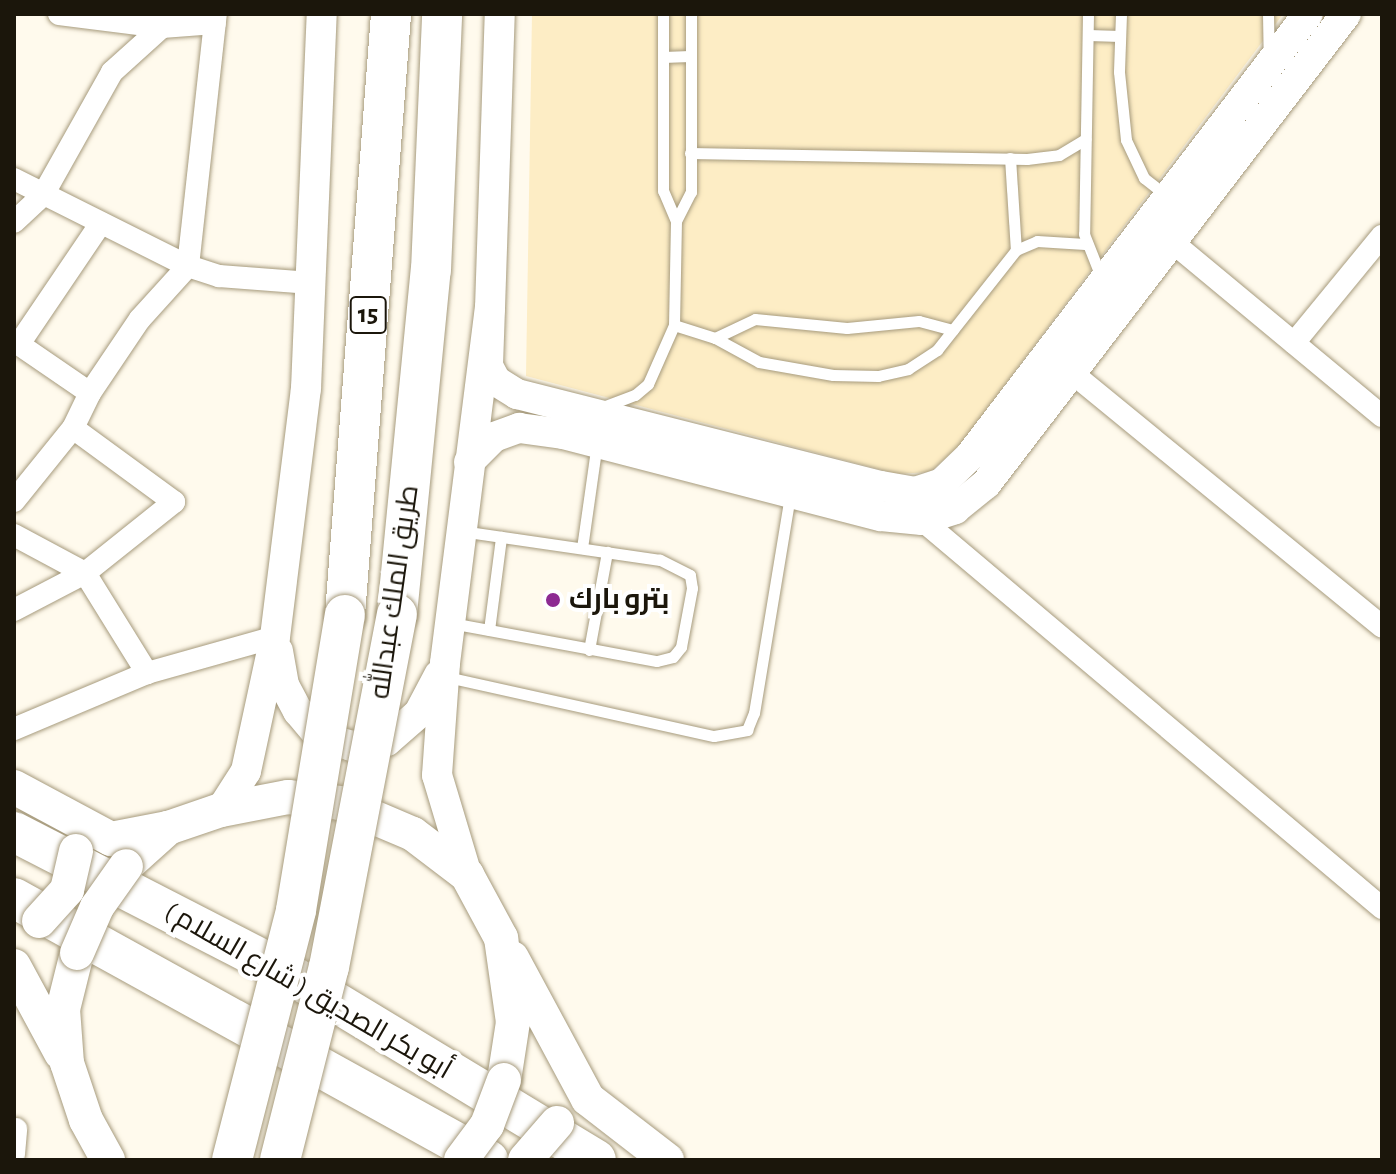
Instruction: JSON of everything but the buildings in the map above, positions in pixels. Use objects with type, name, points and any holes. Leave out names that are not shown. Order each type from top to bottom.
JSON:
[{"type":"highway","name":"طريق الملك عبدالله","points":[[232,1160],[296,910],[345,615],[391,14]]},
{"type":"highway","name":"طريق الملك عبدالله","points":[[280,1160],[329,967],[397,614],[431,270],[442,14]]},
{"type":"highway","name":"( شارع السلام ) أبو بكر الصديق","points":[[14,832],[281,969],[596,1160]]},
{"type":"highway","name":"( شارع السلام ) أبو بكر الصديق","points":[[22,913],[488,1160]]},
{"type":"main road","points":[[221,810],[250,758],[275,637],[306,389],[322,14]]},
{"type":"main road","points":[[500,14],[488,366],[496,381],[517,394],[915,492],[942,483],[970,456],[1308,14]]},
{"type":"main road","points":[[469,462],[494,437],[519,428],[597,443],[881,516],[922,520],[955,509],[986,484],[1346,14]]},
{"type":"main road","points":[[490,308],[443,671],[437,775],[467,875],[588,1099],[657,1154]]},
{"type":"main road","points":[[275,637],[284,685],[298,711],[319,736],[351,746],[387,741],[419,713],[443,671]]},
{"type":"main road","points":[[14,787],[111,839],[168,828],[221,810],[288,797],[340,803],[413,834],[467,875]]},
{"type":"main road","points":[[22,913],[67,890],[76,851],[53,808]]},
{"type":"main road","points":[[67,1063],[63,1009],[77,953],[97,907],[126,866],[168,828]]},
{"type":"main road","points":[[461,1160],[487,1125],[504,1080],[513,1022],[501,938]]},
{"type":"main road","points":[[14,966],[67,1063],[86,1120],[108,1160]]},
{"type":"main road","points":[[525,1160],[566,1117],[657,1154]]},
{"type":"street","points":[[14,501],[73,428],[90,393],[140,319],[188,266],[215,18],[162,27],[59,14]]},
{"type":"street","points":[[14,222],[43,195],[112,72],[162,27]]},
{"type":"street","points":[[14,179],[188,266],[219,276],[311,283]]},
{"type":"street","points":[[90,393],[16,343],[101,223]]},
{"type":"street","points":[[1294,343],[1382,236]]},
{"type":"street","points":[[1171,241],[1382,416]]},
{"type":"street","points":[[1071,372],[1382,627]]},
{"type":"street","points":[[14,610],[85,573],[174,502],[73,428]]},
{"type":"street","points":[[922,520],[1382,908]]},
{"type":"street","points":[[14,535],[85,573],[147,673]]},
{"type":"street","points":[[14,729],[147,673],[275,637]]},
{"type":"street","points":[[14,1154],[16,1129]]},
{"type":"lane","points":[[587,411],[618,403],[648,384],[674,325],[676,221],[663,191],[663,14]]},
{"type":"lane","points":[[676,221],[691,192],[691,14]]},
{"type":"lane","points":[[1088,14],[1085,244],[1103,281]]},
{"type":"lane","points":[[1121,14],[1126,140],[1144,178],[1168,197]]},
{"type":"lane","points":[[1268,14],[1270,64]]},
{"type":"lane","points":[[1088,35],[1120,36]]},
{"type":"lane","points":[[663,57],[690,56]]},
{"type":"lane","points":[[690,153],[1010,158],[1059,155],[1086,139]]},
{"type":"lane","points":[[1010,158],[1016,250]]},
{"type":"lane","points":[[674,325],[715,338],[759,362],[833,375],[878,376],[908,369],[937,350],[1016,250],[1037,241],[1085,244]]},
{"type":"lane","points":[[715,338],[755,319],[847,328],[919,321],[953,330]]},
{"type":"lane","points":[[582,548],[597,443]]},
{"type":"lane","points":[[443,671],[714,736],[747,730],[754,713],[790,493]]},
{"type":"lane","points":[[450,623],[657,661],[673,657],[681,647],[692,588],[690,575],[681,567],[607,552],[461,531]]},
{"type":"lane","points":[[489,630],[501,537]]},
{"type":"lane","points":[[589,650],[607,552]]},
{"type":"shaded area","points":[[532,14],[1283,14],[958,447],[930,472],[897,474],[526,376]]},
{"type":"place","name":"بترو بارك","points":[[553,600]]}]
